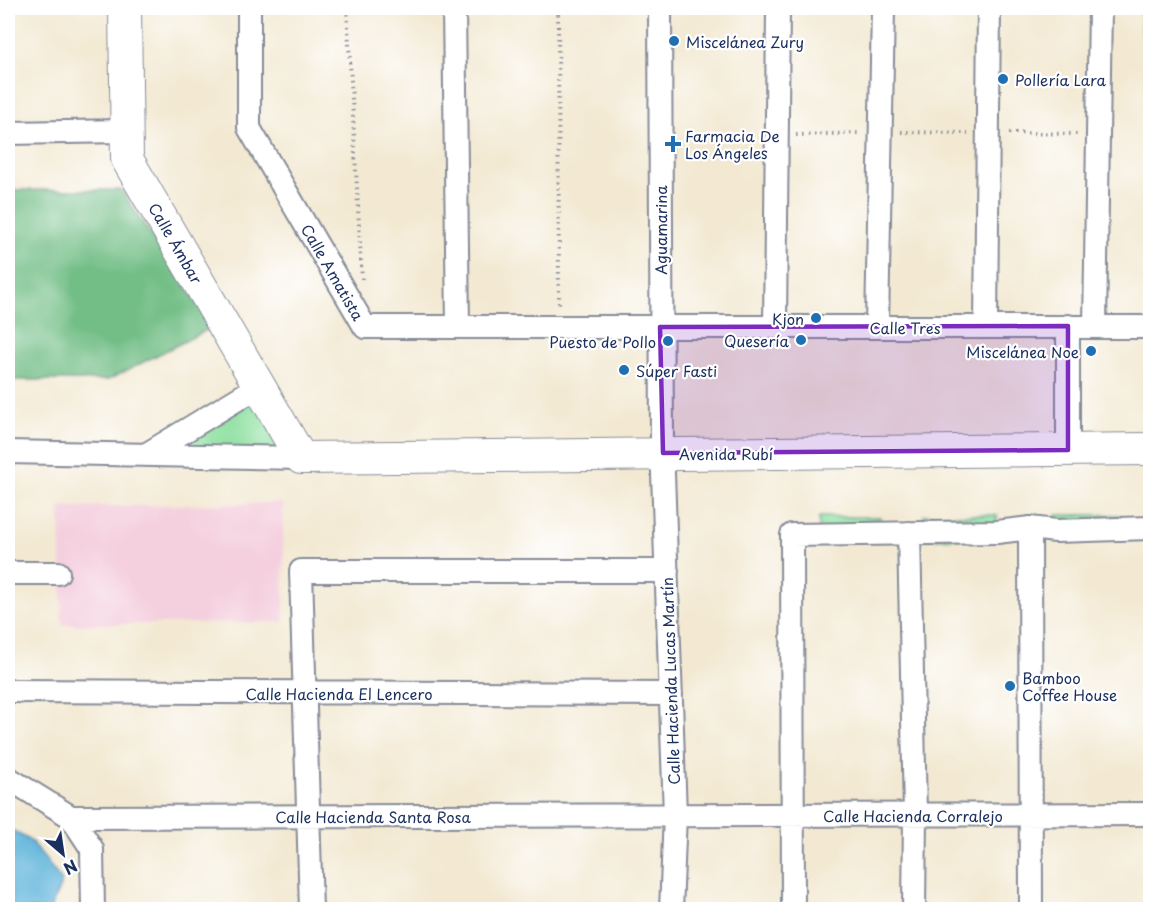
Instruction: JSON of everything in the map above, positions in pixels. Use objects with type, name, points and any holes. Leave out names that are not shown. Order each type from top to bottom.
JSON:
[{"type":"street","name":"Calle Ámbar","points":[[125,8],[127,159],[301,458]]},
{"type":"street","name":"Calle Amatista","points":[[249,8],[249,128],[365,327],[660,327]]},
{"type":"street","points":[[454,8],[458,327]]},
{"type":"street","name":"Aguamarina","points":[[660,8],[660,327],[663,453]]},
{"type":"street","points":[[775,327],[778,8]]},
{"type":"street","points":[[877,327],[884,8]]},
{"type":"street","points":[[986,327],[989,8]]},
{"type":"street","points":[[1095,326],[1100,8]]},
{"type":"street","points":[[8,133],[125,131]]},
{"type":"street","points":[[1068,326],[1068,450]]},
{"type":"street","name":"Calle Tres","points":[[660,327],[1150,327]]},
{"type":"street","points":[[147,454],[259,386]]},
{"type":"street","name":"Avenida Rubí","points":[[301,458],[1150,449]]},
{"type":"street","points":[[8,452],[301,458]]},
{"type":"street","name":"Calle Hacienda Lucas Martín","points":[[663,453],[675,815],[671,909]]},
{"type":"street","points":[[793,909],[792,535],[997,532],[1030,528],[1056,531],[1150,528]]},
{"type":"street","points":[[1030,528],[1031,909]]},
{"type":"street","points":[[909,533],[915,814],[914,909]]},
{"type":"street","points":[[311,909],[301,571],[667,571]]},
{"type":"street","points":[[8,573],[58,573]]},
{"type":"street","name":"Calle Hacienda El Lencero","points":[[8,692],[671,694]]},
{"type":"street","points":[[8,778],[71,817],[92,849],[93,909]]},
{"type":"street","name":"Calle Hacienda Corralejo","points":[[675,815],[1150,814]]},
{"type":"street","name":"Calle Hacienda Santa Rosa","points":[[71,817],[675,815]]},
{"type":"path","points":[[346,8],[362,280]]},
{"type":"path","points":[[558,8],[559,327]]},
{"type":"path","points":[[777,135],[881,132],[1098,134]]},
{"type":"highlighted area","points":[[1068,326],[1068,450],[663,453],[660,327]]},
{"type":"shaded area","points":[[283,503],[284,622],[62,625],[60,507]]},
{"type":"green space","points":[[1140,8],[1150,8],[1150,77],[1146,75]]},
{"type":"green space","points":[[8,190],[121,190],[213,327],[108,380],[8,380]]},
{"type":"green space","points":[[254,398],[286,451],[174,447]]},
{"type":"green space","points":[[924,515],[997,515],[997,537],[925,539]]},
{"type":"green space","points":[[1056,515],[1120,515],[1121,530],[1057,539]]},
{"type":"green space","points":[[819,517],[880,517],[880,539],[819,534]]},
{"type":"water","points":[[8,828],[31,841],[62,881],[50,909],[8,909]]},
{"type":"place","name":"Miscelánea Zury","points":[[674,41]]},
{"type":"place","name":"Pollería Lara","points":[[1003,79]]},
{"type":"place","name":"Farmacia De Los Ángeles","points":[[673,144]]},
{"type":"place","name":"Kjon","points":[[816,318]]},
{"type":"place","name":"Quesería","points":[[801,340]]},
{"type":"place","name":"Puesto de Pollo","points":[[668,341]]},
{"type":"place","name":"Miscelánea Noe","points":[[1091,351]]},
{"type":"place","name":"Súper Fasti","points":[[624,370]]},
{"type":"place","name":"Bamboo Coffee House","points":[[1010,686]]}]
